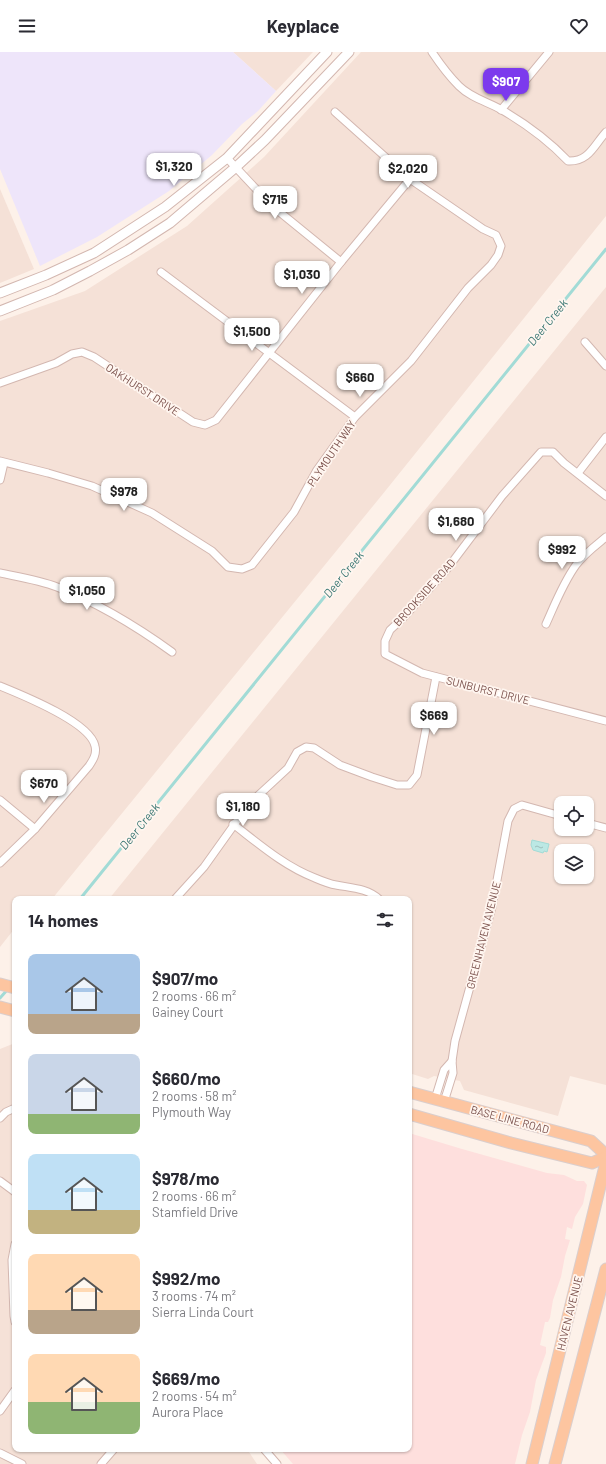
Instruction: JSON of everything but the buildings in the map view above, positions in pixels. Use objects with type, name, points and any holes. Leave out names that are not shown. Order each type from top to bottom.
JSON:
[{"type":"main road","points":[[0,1008],[12,1010]]},
{"type":"main road","name":"BASE LINE ROAD","points":[[412,1093],[592,1141],[606,1156],[592,1163],[511,1143],[412,1115]]},
{"type":"main road","name":"HAVEN AVENUE","points":[[532,1464],[606,1162]]},
{"type":"main road","points":[[555,1464],[606,1269]]},
{"type":"street","points":[[0,294],[46,276],[94,253],[165,207],[227,158],[327,52]]},
{"type":"street","points":[[0,310],[52,290],[90,271],[128,250],[170,223],[266,140],[349,52]]},
{"type":"street","points":[[432,52],[444,69],[460,87],[482,101],[501,110],[546,141],[568,161],[577,161],[589,154],[606,132]]},
{"type":"street","points":[[501,110],[549,52]]},
{"type":"street","points":[[269,353],[341,262],[410,179],[335,112]]},
{"type":"street","points":[[227,158],[271,205],[341,262]]},
{"type":"street","name":"PLYMOUTH WAY","points":[[2,462],[48,473],[92,486],[145,510],[212,551],[228,567],[242,569],[252,565],[294,512],[317,470],[355,417],[411,361],[468,288],[491,265],[498,255],[501,246],[496,235],[483,229],[410,179]]},
{"type":"street","points":[[161,272],[355,417]]},
{"type":"street","points":[[585,342],[606,366]]},
{"type":"street","name":"OAKHURST DRIVE","points":[[0,383],[56,363],[72,354],[82,352],[94,357],[193,422],[205,425],[216,420],[269,353]]},
{"type":"street","points":[[606,437],[578,473],[606,496]]},
{"type":"street","name":"BROOKSIDE ROAD","points":[[384,641],[390,630],[403,618],[447,568],[502,496],[541,452],[553,452],[564,463],[578,473]]},
{"type":"street","points":[[0,480],[2,462]]},
{"type":"street","points":[[546,624],[562,589],[576,564],[606,537]]},
{"type":"street","points":[[0,573],[56,587],[99,606],[144,631],[172,652]]},
{"type":"street","name":"SUNBURST DRIVE","points":[[384,641],[385,654],[422,673],[606,721]]},
{"type":"street","points":[[178,896],[204,867],[233,824],[249,804],[288,768],[297,752],[306,747],[314,748],[340,766],[396,785],[409,785],[417,775],[436,677]]},
{"type":"street","points":[[0,686],[37,701],[80,726],[90,734],[95,746],[95,756],[89,766],[35,829],[0,863]]},
{"type":"street","points":[[0,800],[35,829]]},
{"type":"street","name":"GREENHAVEN AVENUE","points":[[440,1100],[453,1073],[452,1061],[455,1041],[492,907],[508,821],[514,809],[522,806],[554,814]]},
{"type":"street","points":[[233,824],[278,859],[296,869],[314,878],[334,885],[360,889],[373,896]]},
{"type":"street","points":[[594,825],[606,828]]},
{"type":"street","points":[[0,1118],[6,1112],[12,1109]]},
{"type":"street","points":[[0,1181],[12,1190]]},
{"type":"street","points":[[0,1411],[12,1394]]},
{"type":"street","points":[[101,1464],[111,1452]]},
{"type":"street","points":[[267,1452],[277,1464]]},
{"type":"street","points":[[0,1453],[22,1464]]},
{"type":"shaded area","points":[[0,52],[233,52],[276,91],[258,111],[242,124],[212,155],[169,191],[97,237],[40,266],[0,169]]},
{"type":"shaded area","points":[[233,52],[313,52],[276,91]]},
{"type":"shaded area","points":[[361,52],[606,52],[606,216],[382,495],[54,896],[12,896],[12,932],[0,947],[0,321],[85,291],[187,226],[264,157]]},
{"type":"shaded area","points":[[0,189],[34,269],[0,283]]},
{"type":"shaded area","points":[[606,287],[606,1085],[570,1076],[558,1116],[464,1090],[460,1081],[434,1076],[428,1079],[412,1074],[412,896],[111,896]]},
{"type":"shaded area","points":[[12,1044],[12,1452],[249,1452],[257,1464],[0,1464],[0,1049]]},
{"type":"shaded area","points":[[412,1134],[547,1173],[564,1175],[577,1181],[584,1181],[587,1185],[583,1204],[575,1217],[572,1229],[567,1227],[565,1239],[570,1240],[561,1277],[553,1300],[550,1318],[548,1322],[545,1322],[540,1345],[546,1347],[546,1353],[536,1380],[530,1412],[522,1435],[515,1464],[293,1464],[283,1452],[412,1452]]},
{"type":"water","points":[[532,840],[549,844],[547,852],[544,851],[543,853],[533,850],[531,845]]},
{"type":"waterway","name":"Deer Creek","points":[[82,896],[606,249]]},
{"type":"waterway","name":"Deer Creek","points":[[0,998],[8,989]]}]
